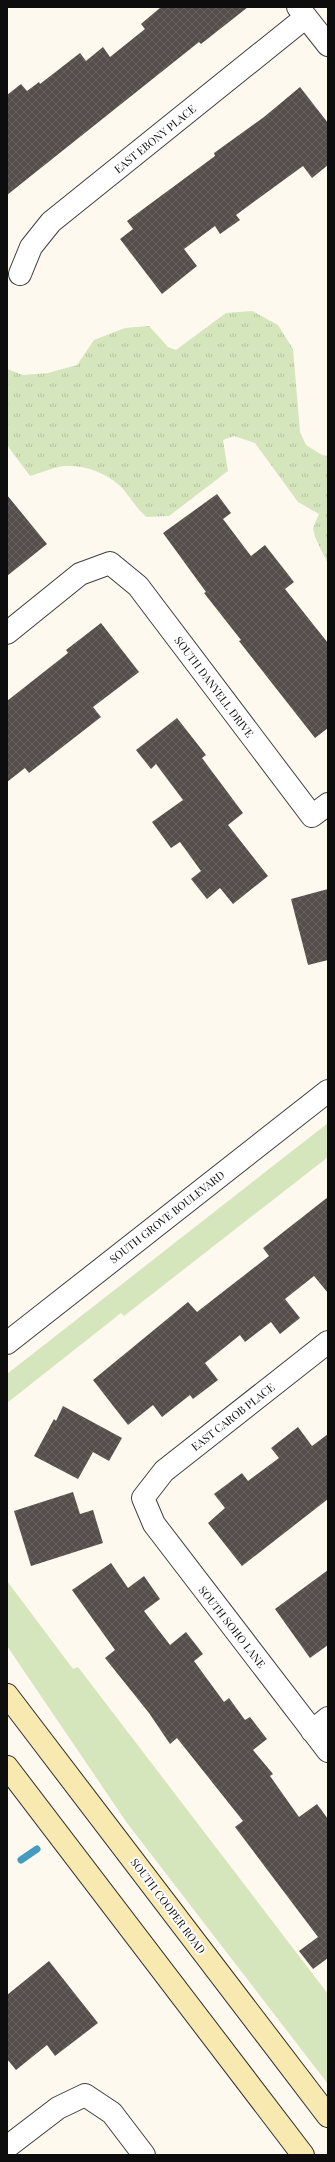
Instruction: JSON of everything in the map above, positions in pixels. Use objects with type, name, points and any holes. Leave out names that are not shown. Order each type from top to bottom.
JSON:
[{"type":"main road","name":"SOUTH COOPER ROAD","points":[[7,1696],[328,2116]]},
{"type":"main road","points":[[7,1767],[303,2155]]},
{"type":"street","points":[[302,12],[328,45]]},
{"type":"street","name":"EAST EBONY PLACE","points":[[20,274],[31,246],[50,222],[302,12]]},
{"type":"street","name":"SOUTH DANYELL DRIVE","points":[[7,634],[80,574],[110,563],[138,586],[320,810]]},
{"type":"street","name":"SOUTH GROVE BOULEVARD","points":[[7,1343],[328,1091]]},
{"type":"street","name":"EAST CAROB PLACE","points":[[143,1498],[164,1471],[328,1342]]},
{"type":"street","name":"SOUTH SOHO LANE","points":[[143,1498],[154,1524],[320,1724],[328,1751]]},
{"type":"street","points":[[7,2148],[58,2108],[85,2095],[112,2114],[144,2155]]},
{"type":"green space","points":[[252,311],[278,325],[293,349],[300,432],[306,445],[322,455],[328,456],[328,564],[315,537],[313,528],[319,514],[298,502],[255,443],[234,436],[223,440],[228,471],[169,516],[147,517],[139,510],[119,485],[107,476],[87,468],[65,466],[30,476],[7,445],[7,369],[23,375],[48,373],[77,365],[94,340],[125,328],[149,326],[168,347],[176,350],[226,313]]},
{"type":"green space","points":[[328,1123],[328,1157],[124,1316],[121,1313],[7,1403],[7,1374]]},
{"type":"green space","points":[[7,1581],[73,1669],[78,1667],[328,1994],[328,2084],[127,1823],[7,1646]]},
{"type":"building","points":[[161,7],[248,7],[201,44],[199,42],[7,195],[7,95],[21,84],[27,91],[39,82],[40,84],[80,53],[86,61],[103,47],[110,57],[145,29],[141,24]]},
{"type":"building","points":[[300,87],[328,123],[328,165],[312,178],[303,166],[236,215],[240,220],[220,234],[215,226],[184,249],[197,266],[162,294],[120,239],[133,229],[127,221],[215,156],[214,153],[264,117]]},
{"type":"building","points":[[217,494],[231,513],[223,519],[251,556],[265,545],[294,582],[285,589],[328,643],[328,728],[315,738],[239,641],[241,640],[204,593],[206,592],[163,533]]},
{"type":"building","points":[[7,495],[47,544],[7,576]]},
{"type":"building","points":[[101,623],[139,672],[93,707],[101,717],[29,773],[25,768],[7,782],[7,701],[68,653],[66,650]]},
{"type":"building","points":[[177,718],[206,755],[202,758],[243,813],[228,825],[268,876],[233,904],[220,888],[207,899],[191,879],[201,871],[180,842],[171,848],[152,822],[183,800],[156,764],[151,769],[136,750]]},
{"type":"building","points":[[328,889],[328,960],[308,965],[291,899]]},
{"type":"building","points":[[328,1197],[328,1293],[314,1276],[285,1299],[300,1318],[280,1334],[271,1322],[245,1342],[240,1335],[205,1363],[218,1380],[193,1399],[190,1395],[162,1417],[153,1405],[128,1425],[93,1380],[188,1302],[197,1312],[269,1256],[263,1248]]},
{"type":"building","points":[[63,1406],[122,1438],[109,1461],[93,1452],[78,1479],[34,1456],[54,1419],[56,1421]]},
{"type":"building","points":[[298,1427],[312,1446],[328,1434],[328,1499],[242,1566],[208,1523],[225,1508],[214,1494],[242,1473],[248,1481],[279,1458],[271,1448]]},
{"type":"building","points":[[73,1492],[80,1514],[93,1510],[103,1543],[31,1566],[14,1511]]},
{"type":"building","points":[[111,1563],[128,1588],[144,1576],[160,1599],[144,1611],[170,1645],[186,1632],[203,1654],[194,1661],[224,1702],[229,1698],[245,1720],[250,1717],[267,1739],[253,1750],[273,1774],[270,1776],[299,1817],[317,1804],[328,1819],[328,1958],[313,1969],[299,1951],[318,1937],[235,1827],[243,1821],[177,1738],[170,1744],[149,1713],[105,1658],[115,1650],[72,1590]]},
{"type":"building","points":[[328,1570],[328,1645],[310,1658],[275,1609]]},
{"type":"building","points":[[49,1961],[98,2023],[55,2056],[47,2045],[16,2070],[7,2059],[7,1995]]},
{"type":"waterway","points":[[21,1860],[37,1849]]}]
